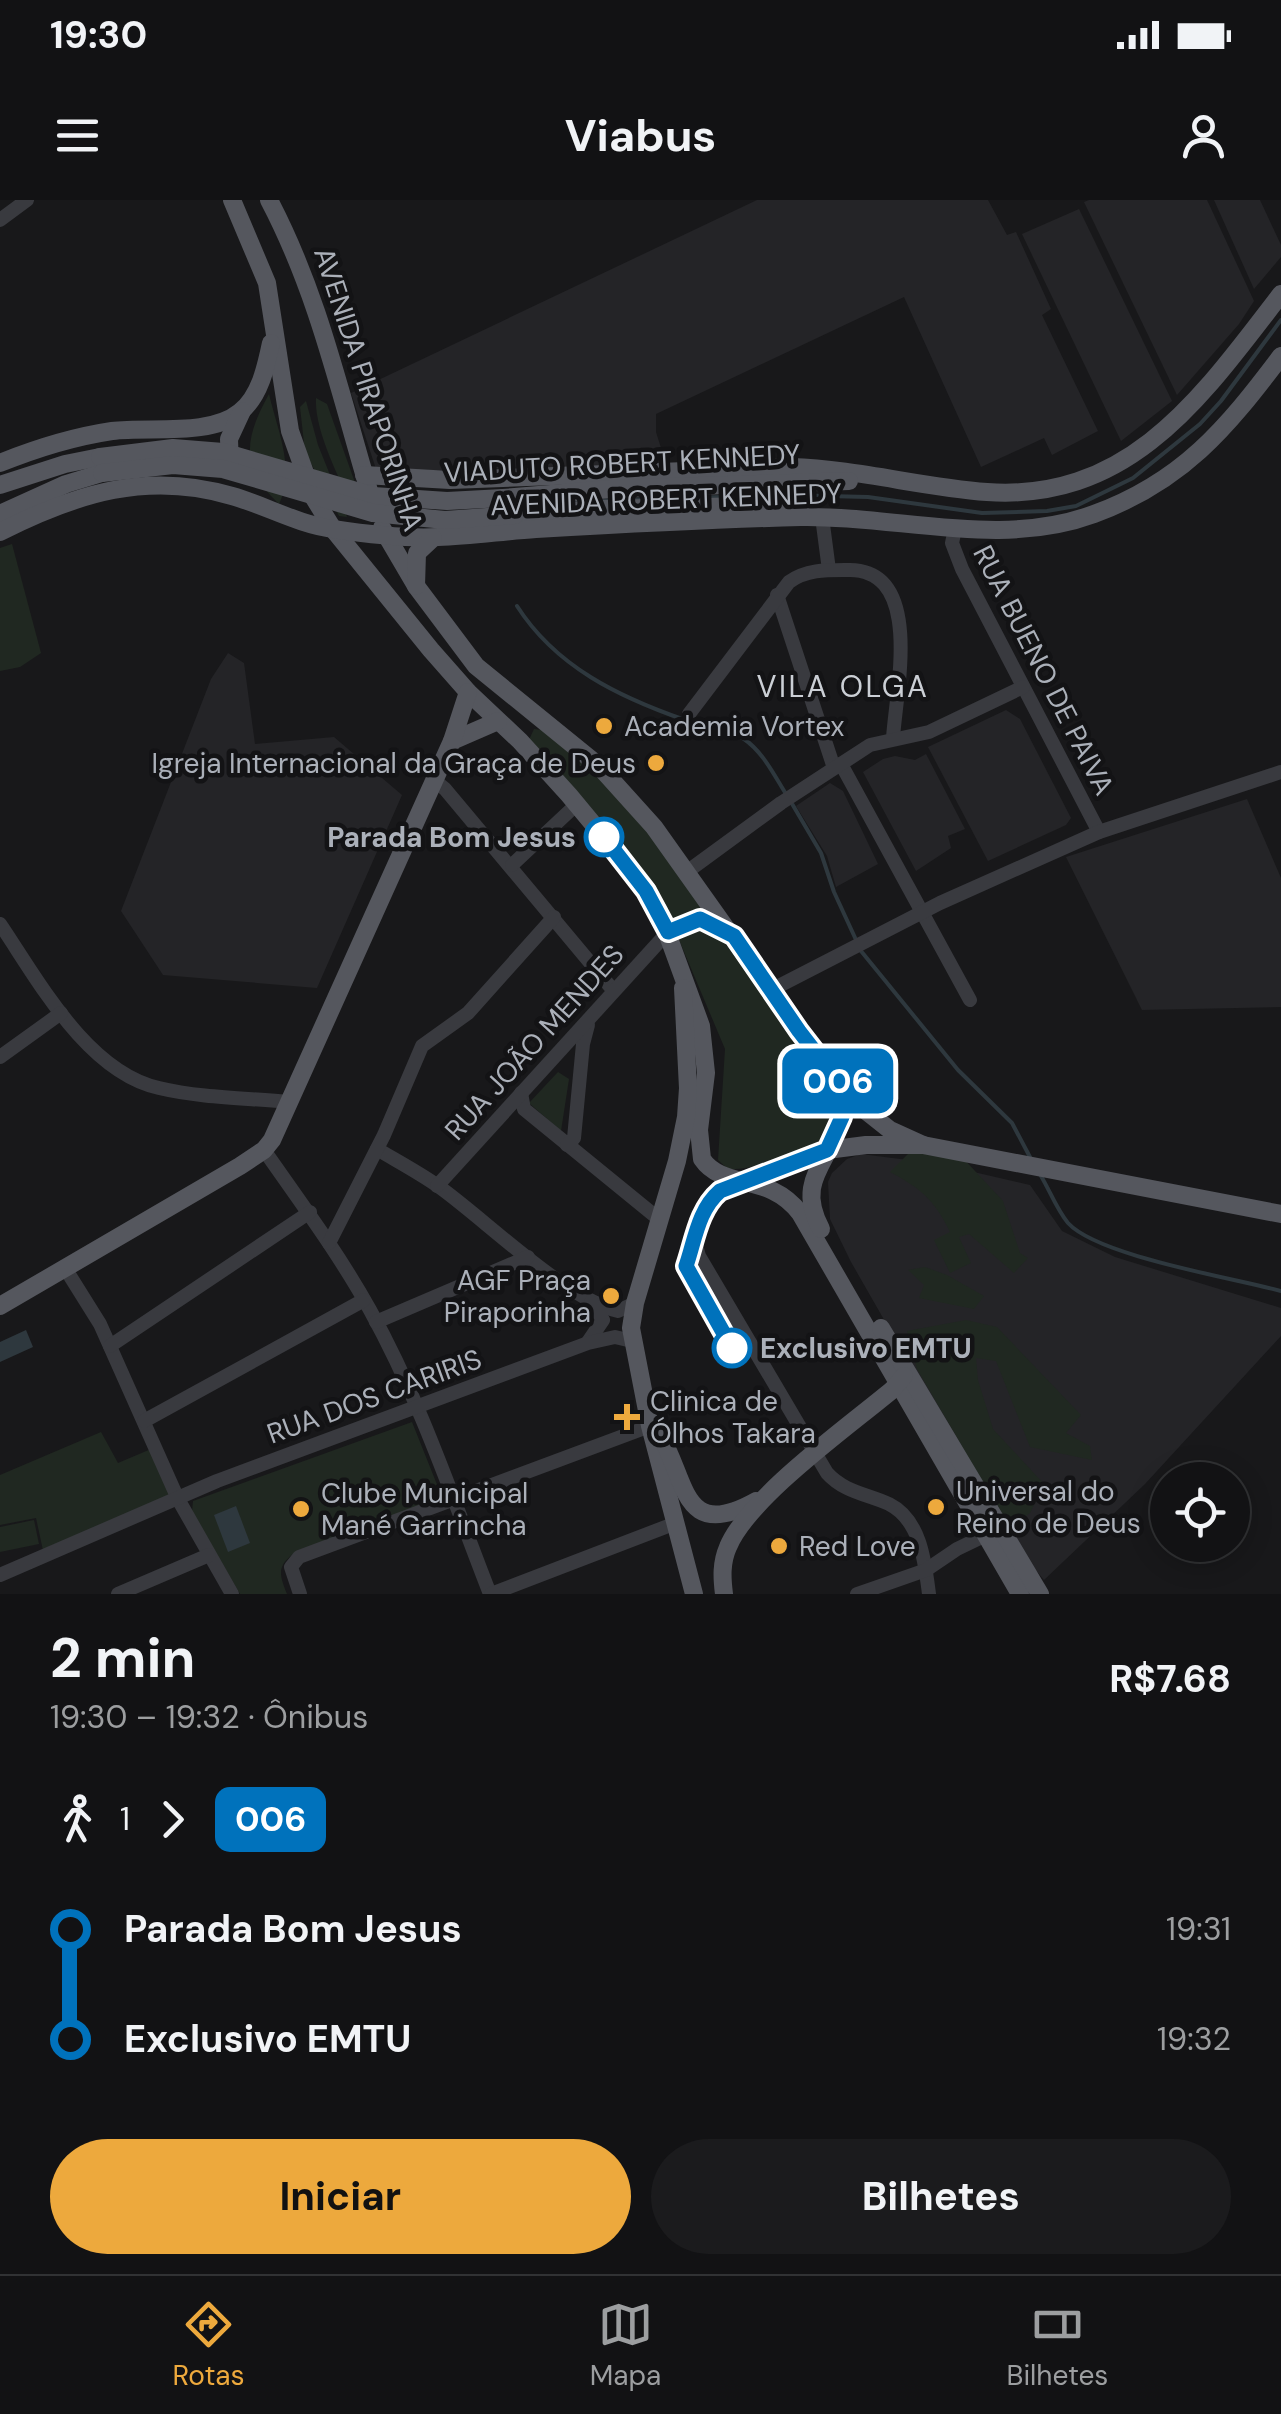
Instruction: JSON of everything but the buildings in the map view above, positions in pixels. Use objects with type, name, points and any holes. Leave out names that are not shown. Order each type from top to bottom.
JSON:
[{"type":"main road","points":[[232,200],[264,272],[284,402],[298,458],[314,498],[333,529],[468,692],[577,804],[639,881],[668,932],[701,1026],[704,1050],[700,1154],[712,1170],[772,1188],[792,1203],[1040,1594]]},
{"type":"main road","name":"AVENIDA PIRAPORINHA","points":[[269,200],[318,309],[384,533],[416,586],[476,666],[599,766],[633,802],[688,871],[840,1084],[876,1121],[922,1145]]},
{"type":"main road","name":"AVENIDA ROBERT KENNEDY","points":[[364,475],[450,480],[791,467],[985,492],[1059,487],[1107,470],[1166,431],[1196,402],[1281,294]]},
{"type":"main road","points":[[254,504],[238,486],[229,462],[229,439],[260,382],[274,323]]},
{"type":"main road","name":"AVENIDA ROBERT KENNEDY","points":[[0,532],[111,489],[148,484],[194,487],[333,529],[442,537],[553,528],[822,517],[955,529],[1010,530],[1066,523],[1107,510],[1156,486],[1206,448],[1232,421],[1281,356]]},
{"type":"main road","points":[[0,463],[74,438],[220,423],[243,410]]},
{"type":"main road","points":[[192,427],[207,441],[211,460],[205,479],[194,487]]},
{"type":"main road","name":"VIADUTO ROBERT KENNEDY","points":[[0,486],[65,464],[173,448],[238,455],[342,489],[390,498],[480,500],[612,488],[899,480]]},
{"type":"main road","name":"VIADUTO ROBERT KENNEDY","points":[[0,514],[82,478],[173,465],[238,471],[357,510],[428,520],[597,509],[767,506],[857,507],[916,524]]},
{"type":"main road","points":[[416,586],[417,553],[442,537],[441,494],[450,480]]},
{"type":"main road","points":[[0,1306],[264,1150],[272,1140],[452,741],[468,692]]},
{"type":"main road","points":[[452,741],[498,721]]},
{"type":"main road","points":[[668,932],[700,919],[734,936]]},
{"type":"main road","points":[[682,972],[688,1102],[683,1138],[635,1303],[632,1341],[694,1594]]},
{"type":"main road","points":[[840,1084],[842,1117],[810,1190],[814,1214],[1020,1594]]},
{"type":"main road","points":[[742,1181],[827,1150],[922,1145],[1281,1214]]},
{"type":"main road","points":[[724,1594],[722,1569],[729,1544],[766,1496],[904,1376]]},
{"type":"main road","points":[[650,1426],[668,1449],[681,1488],[696,1507],[726,1514],[766,1496]]},
{"type":"street","points":[[0,220],[27,200]]},
{"type":"street","points":[[822,517],[829,570]]},
{"type":"street","name":"RUA BUENO DE PAIVA","points":[[955,529],[952,544],[958,560],[1099,832]]},
{"type":"street","points":[[688,714],[777,595],[797,576],[858,570],[885,584],[898,606],[893,738]]},
{"type":"street","points":[[777,595],[837,766],[970,1000]]},
{"type":"street","points":[[688,871],[870,745],[929,732],[1022,688]]},
{"type":"street","points":[[771,990],[922,912],[1099,832],[1281,772]]},
{"type":"street","points":[[434,780],[512,865],[613,990]]},
{"type":"street","points":[[512,865],[577,804]]},
{"type":"street","points":[[329,1243],[378,1148],[422,1046],[468,1014],[554,917]]},
{"type":"street","points":[[0,924],[61,1013],[94,1050],[138,1082],[177,1091],[290,1102]]},
{"type":"street","name":"RUA JOÃO MENDES","points":[[437,1186],[508,1109],[523,1101],[556,1054],[668,932]]},
{"type":"street","points":[[0,1056],[61,1013]]},
{"type":"street","points":[[568,1145],[574,1138],[580,1062],[591,1017]]},
{"type":"street","points":[[556,1054],[580,1062]]},
{"type":"street","points":[[523,1101],[568,1145],[660,1220]]},
{"type":"street","points":[[378,1148],[437,1186],[590,1300],[618,1311],[635,1303]]},
{"type":"street","points":[[264,1150],[310,1212],[376,1322],[417,1406],[490,1594],[676,1523]]},
{"type":"street","points":[[742,1181],[720,1191],[708,1204],[698,1227],[696,1246],[815,1455],[838,1484],[888,1504],[904,1516],[918,1540],[928,1594]]},
{"type":"street","points":[[110,1346],[310,1212]]},
{"type":"street","points":[[376,1322],[528,1257]]},
{"type":"street","points":[[65,1268],[110,1346],[178,1499],[232,1594]]},
{"type":"street","points":[[144,1422],[364,1300]]},
{"type":"street","points":[[588,1343],[603,1320],[590,1300]]},
{"type":"street","name":"RUA DOS CARIRIS","points":[[0,1575],[217,1481],[417,1406],[588,1343],[615,1337],[632,1341]]},
{"type":"street","points":[[300,1594],[292,1567],[299,1556],[650,1426]]},
{"type":"street","points":[[857,1594],[926,1570],[986,1536]]},
{"type":"street","points":[[118,1594],[209,1555]]},
{"type":"shaded area","points":[[757,200],[988,200],[1007,235],[1016,232],[1051,309],[1042,315],[1098,431],[1052,455],[1044,438],[981,467],[904,297],[656,414],[656,432],[666,464],[380,472],[376,469],[351,393]]},
{"type":"shaded area","points":[[1207,200],[1254,301],[1177,395],[1084,202]]},
{"type":"shaded area","points":[[1214,200],[1260,200],[1281,245],[1281,257],[1254,289]]},
{"type":"shaded area","points":[[1079,209],[1172,401],[1121,441],[1022,234]]},
{"type":"shaded area","points":[[269,394],[285,463],[284,491],[279,504],[257,478],[250,452],[255,425]]},
{"type":"shaded area","points":[[316,398],[327,404],[368,519],[358,518],[331,459],[320,427]]},
{"type":"shaded area","points":[[306,401],[318,445],[347,517],[339,516],[305,452],[300,407]]},
{"type":"shaded area","points":[[12,544],[41,653],[20,667],[0,671],[0,548]]},
{"type":"shaded area","points":[[228,653],[244,663],[255,744],[334,737],[402,795],[317,988],[163,975],[121,911],[211,679]]},
{"type":"shaded area","points":[[1006,710],[1020,719],[1071,818],[1066,825],[988,861],[928,747]]},
{"type":"shaded area","points":[[534,729],[551,731],[588,763],[673,860],[832,1092],[832,1127],[817,1143],[750,1167],[728,1169],[718,1160],[725,1049],[658,890],[528,742]]},
{"type":"shaded area","points":[[926,754],[965,829],[948,836],[951,848],[916,871],[863,772],[883,759],[895,756],[915,760]]},
{"type":"shaded area","points":[[830,783],[843,791],[878,864],[836,887],[827,856],[796,806]]},
{"type":"shaded area","points":[[1247,799],[1281,878],[1281,1007],[1142,1010],[1066,857]]},
{"type":"shaded area","points":[[558,1072],[569,1079],[561,1131],[529,1103]]},
{"type":"shaded area","points":[[913,1149],[962,1157],[1003,1201],[1020,1253],[1028,1258],[1014,1273],[969,1234],[959,1237],[971,1263],[950,1273],[934,1240],[950,1232],[939,1211],[926,1196],[890,1172]]},
{"type":"shaded area","points":[[861,1154],[939,1164],[1030,1185],[1062,1231],[1115,1257],[1281,1308],[1281,1336],[1165,1462],[1150,1462],[1150,1479],[1044,1580],[1009,1538],[830,1219],[828,1182],[847,1159]]},
{"type":"shaded area","points":[[925,1267],[984,1296],[974,1309],[919,1298],[924,1285],[908,1270]]},
{"type":"shaded area","points":[[966,1320],[997,1327],[1081,1415],[1066,1433],[1090,1446],[1092,1460],[1030,1447],[996,1361],[976,1358],[978,1380],[993,1429],[1044,1484],[1030,1513],[1009,1527],[917,1369],[907,1331]]},
{"type":"shaded area","points":[[26,1330],[33,1347],[0,1362],[0,1342]]},
{"type":"shaded area","name":"Clube Municipal Mané Garrincha","points":[[412,1422],[442,1497],[293,1554],[281,1572],[287,1594],[240,1594],[192,1512],[193,1501]]},
{"type":"shaded area","points":[[101,1432],[118,1463],[151,1449],[171,1496],[44,1555],[36,1518],[0,1525],[0,1475]]},
{"type":"shaded area","points":[[236,1506],[250,1543],[228,1552],[214,1515]]},
{"type":"shaded area","points":[[34,1520],[39,1544],[0,1552],[0,1527]]},
{"type":"waterway","points":[[554,502],[786,495],[868,497],[982,513],[1076,506],[1133,478],[1200,424],[1281,320]]},
{"type":"waterway","points":[[517,606],[550,646],[613,690],[660,711],[744,739],[762,757],[786,794]]},
{"type":"waterway","points":[[791,802],[821,853],[857,942]]},
{"type":"waterway","points":[[861,951],[958,1070],[1012,1123],[1031,1159]]},
{"type":"waterway","points":[[1041,1176],[1064,1218],[1084,1235],[1136,1256],[1281,1291]]},
{"type":"bus line","name":"006","points":[[604,837],[646,891],[668,932],[700,919],[734,936],[840,1084],[842,1117],[827,1150],[720,1191],[708,1204],[698,1227],[686,1266],[732,1348]]},
{"type":"place","name":"Academia Vortex","points":[[604,726]]},
{"type":"place","name":"Igreja Internacional da Graça de Deus","points":[[656,763]]},
{"type":"place","name":"Parada Bom Jesus","points":[[604,837]]},
{"type":"place","name":"AGF Praça Piraporinha","points":[[611,1296]]},
{"type":"place","name":"Exclusivo EMTU","points":[[732,1348]]},
{"type":"place","name":"Clinica de Ólhos Takara","points":[[627,1417]]},
{"type":"place","name":"Universal do Reino de Deus","points":[[936,1507]]},
{"type":"place","name":"Clube Municipal Mané Garrincha","points":[[301,1509]]},
{"type":"place","name":"Red Love","points":[[779,1546]]},
{"type":"district","name":"VILA OLGA","points":[[843,687]]}]
